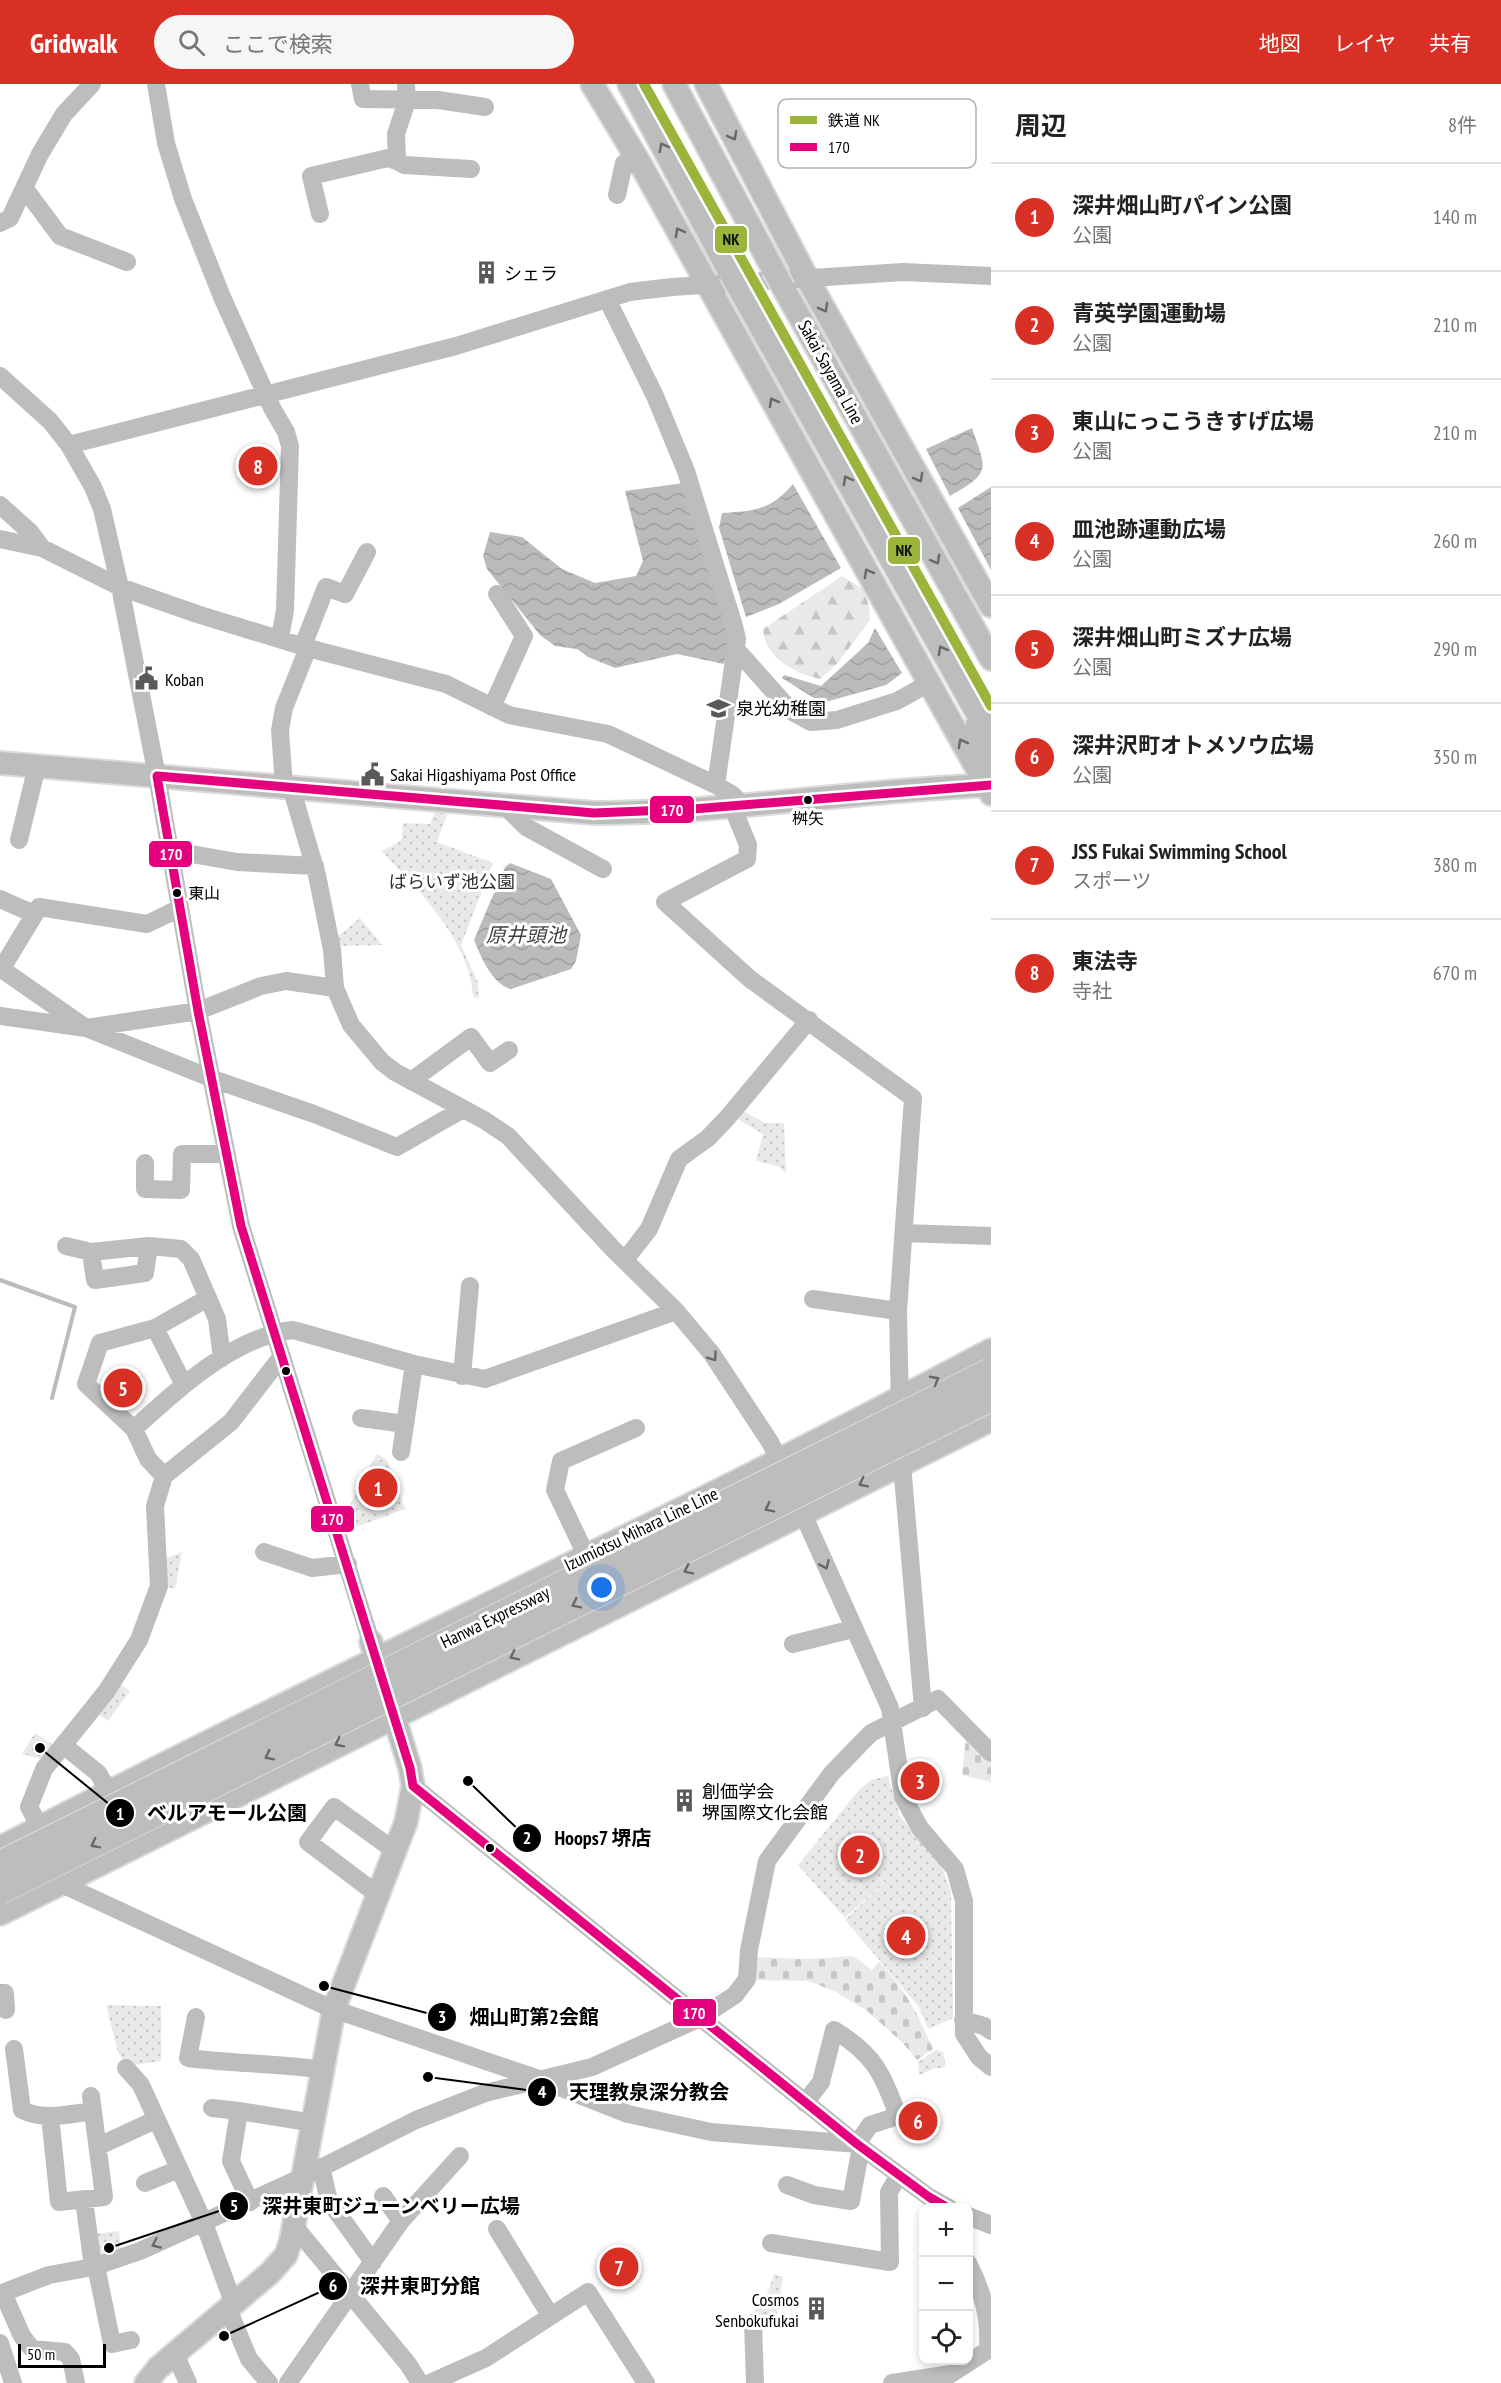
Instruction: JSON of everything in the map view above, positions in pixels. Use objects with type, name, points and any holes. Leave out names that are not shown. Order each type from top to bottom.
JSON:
[{"type":"highway","name":"Hanwa Expressway","points":[[0,1864],[991,1371]]},
{"type":"highway","name":"Hanwa Expressway","points":[[0,1891],[991,1398]]},
{"type":"main road","points":[[0,763],[594,813],[654,813],[738,808],[989,788],[709,285],[592,84]]},
{"type":"main road","points":[[629,84],[736,282],[991,738]]},
{"type":"main road","name":"Sakai Sayama Line","points":[[674,84],[784,289],[989,655]]},
{"type":"main road","points":[[706,84],[807,278],[991,606]]},
{"type":"main road","points":[[962,685],[991,759]]},
{"type":"main road","name":"Izumiotsu Mihara Line Line","points":[[0,1848],[374,1651],[586,1555],[780,1461],[991,1350]]},
{"type":"main road","points":[[0,1914],[991,1420]]},
{"type":"main road","points":[[146,2383],[175,2354],[270,2273],[285,2254],[313,2172],[314,2123],[334,2009],[406,1821],[413,1786],[410,1768],[374,1651]]},
{"type":"street","points":[[0,223],[10,218],[36,162],[64,114],[92,84]]},
{"type":"street","points":[[156,84],[166,143],[183,199],[222,297],[290,446],[285,610],[280,638]]},
{"type":"street","points":[[360,84],[363,99],[406,92],[438,100],[485,107]]},
{"type":"street","points":[[397,161],[396,134],[406,92]]},
{"type":"street","points":[[320,214],[311,176],[388,158],[405,165],[471,169]]},
{"type":"street","points":[[617,195],[624,163],[641,165]]},
{"type":"street","points":[[25,189],[60,236],[126,262]]},
{"type":"street","points":[[69,446],[456,346],[630,292],[903,272],[991,276]]},
{"type":"street","points":[[607,299],[655,396],[686,471],[734,626],[735,648],[716,785]]},
{"type":"street","points":[[0,376],[50,421],[69,446],[93,487],[102,509],[120,586],[157,776],[198,1011],[242,1226],[374,1651]]},
{"type":"street","points":[[0,505],[30,532],[42,548]]},
{"type":"street","points":[[0,539],[42,548],[120,586],[197,614],[305,647],[446,684],[509,716],[608,734],[734,795],[748,845],[747,859],[665,902],[750,978],[913,1098],[898,1311],[901,1464],[923,1708]]},
{"type":"street","points":[[367,552],[345,594],[326,587],[284,708],[280,730],[288,787],[315,867],[332,950],[335,988],[351,1025],[382,1062],[508,1137],[676,1311],[712,1354],[780,1461],[890,1708],[903,1797],[920,1828],[946,1855],[961,1885],[964,1901],[964,2034],[979,2057],[991,2067]]},
{"type":"street","points":[[492,707],[524,636],[497,594]]},
{"type":"street","points":[[735,648],[791,711],[811,722],[837,720],[897,701],[929,683]]},
{"type":"street","points":[[19,840],[28,794],[37,766]]},
{"type":"street","points":[[504,806],[526,827],[603,869]]},
{"type":"street","points":[[169,850],[237,862],[315,867]]},
{"type":"street","points":[[0,899],[34,914]]},
{"type":"street","points":[[180,908],[147,924],[39,907],[1,968],[86,1028],[213,1079],[314,1114],[398,1147],[463,1109]]},
{"type":"street","points":[[0,1016],[86,1028],[198,1011],[269,984],[286,981],[335,988]]},
{"type":"street","points":[[625,1260],[649,1229],[667,1183],[680,1159],[708,1138],[728,1117],[809,1020]]},
{"type":"street","points":[[411,1081],[471,1037],[490,1063],[509,1050]]},
{"type":"street","points":[[145,1163],[146,1189],[181,1190],[182,1154],[227,1154]]},
{"type":"street","points":[[905,1233],[991,1236]]},
{"type":"street","points":[[66,1246],[91,1252],[149,1246],[181,1249],[191,1259],[217,1319],[222,1358]]},
{"type":"street","points":[[91,1252],[95,1280],[145,1273],[149,1246]]},
{"type":"street","points":[[462,1376],[470,1286]]},
{"type":"street","points":[[164,1476],[148,1459],[134,1429],[86,1384],[100,1343],[155,1328],[208,1298]]},
{"type":"street","points":[[813,1299],[898,1311]]},
{"type":"street","points":[[134,1429],[183,1383],[222,1358],[275,1332],[293,1330],[414,1364],[462,1376],[485,1379],[676,1311]]},
{"type":"street","points":[[155,1328],[183,1383]]},
{"type":"street","points":[[40,1827],[30,1807],[44,1769],[106,1692],[139,1640],[159,1586],[155,1506],[164,1476],[231,1422],[282,1356]]},
{"type":"street","points":[[400,1452],[414,1364]]},
{"type":"street","points":[[361,1418],[405,1424]]},
{"type":"street","points":[[586,1555],[555,1490],[561,1461],[636,1428]]},
{"type":"street","points":[[264,1551],[312,1568],[348,1564]]},
{"type":"street","points":[[793,1644],[854,1629]]},
{"type":"street","points":[[76,2383],[71,2359],[65,2352],[32,2349],[22,2336],[1,2293],[49,2275],[95,2266],[140,2251],[250,2202],[416,2120],[485,2093],[592,2067],[700,2018],[735,1995],[747,1979],[749,1950],[767,1861],[832,1773],[871,1733],[938,1699],[991,1753]]},
{"type":"street","points":[[63,1745],[98,1773],[109,1792]]},
{"type":"street","points":[[413,1786],[859,2146],[942,2203]]},
{"type":"street","points":[[378,1895],[308,1842],[334,1807],[395,1851]]},
{"type":"street","points":[[0,1857],[334,2009],[539,2079],[628,2114],[669,2124],[770,2138],[859,2146]]},
{"type":"street","points":[[196,2017],[188,2058],[230,2063],[274,2063],[323,2070]]},
{"type":"street","points":[[963,2020],[984,2026],[991,2031]]},
{"type":"street","points":[[787,2185],[814,2194],[851,2201],[859,2146],[870,2125],[898,2116],[884,2077],[866,2053],[834,2030],[821,2082],[805,2103]]},
{"type":"street","points":[[10,2062],[22,2110],[33,2116],[50,2116],[92,2103],[104,2198],[59,2202],[50,2116]]},
{"type":"street","points":[[126,2067],[141,2085],[204,2223],[249,2359],[269,2383]]},
{"type":"street","points":[[212,2108],[314,2123]]},
{"type":"street","points":[[239,2111],[231,2161],[250,2202]]},
{"type":"street","points":[[99,2146],[155,2120]]},
{"type":"street","points":[[288,2383],[318,2344],[349,2293],[401,2221],[460,2156]]},
{"type":"street","points":[[145,2183],[179,2169]]},
{"type":"street","points":[[313,2172],[329,2201],[373,2262]]},
{"type":"street","points":[[771,2243],[890,2262],[889,2192],[899,2175]]},
{"type":"street","points":[[383,2196],[401,2221]]},
{"type":"street","points":[[84,2200],[112,2344],[131,2340]]},
{"type":"street","points":[[973,2218],[991,2226]]},
{"type":"street","points":[[295,2227],[420,2383]]},
{"type":"street","points":[[497,2229],[550,2315]]},
{"type":"street","points":[[892,2383],[952,2379],[988,2350],[990,2325],[981,2287],[973,2271]]},
{"type":"street","points":[[430,2383],[486,2358],[588,2292],[646,2383]]},
{"type":"street","points":[[753,2323],[755,2383]]},
{"type":"street","points":[[0,2343],[13,2383]]},
{"type":"street","points":[[175,2354],[188,2383]]},
{"type":"green space","points":[[842,576],[863,589],[869,606],[870,620],[837,664],[820,679],[801,673],[775,656],[765,640],[763,629]]},
{"type":"green space","name":"ばらいず池公園","points":[[437,807],[449,809],[437,842],[493,863],[461,945],[478,983],[479,998],[473,997],[470,977],[463,957],[440,917],[381,851],[401,841],[403,823],[430,824]]},
{"type":"green space","points":[[360,918],[382,945],[340,946],[336,938]]},
{"type":"green space","points":[[741,1110],[765,1123],[784,1123],[786,1173],[779,1167],[756,1161],[763,1134],[736,1118]]},
{"type":"green space","points":[[139,1371],[144,1377],[117,1405],[110,1399],[117,1376]]},
{"type":"green space","points":[[377,1454],[387,1460],[405,1509],[348,1530],[345,1517],[364,1475]]},
{"type":"green space","points":[[182,1552],[175,1589],[166,1587],[166,1558]]},
{"type":"green space","points":[[119,1683],[130,1691],[108,1721],[98,1714]]},
{"type":"green space","points":[[35,1733],[55,1746],[45,1760],[22,1754]]},
{"type":"green space","points":[[966,1737],[991,1762],[991,1782],[962,1775]]},
{"type":"green space","points":[[932,1771],[937,1779],[912,1792],[907,1789],[904,1772],[918,1777]]},
{"type":"green space","points":[[888,1776],[900,1816],[941,1865],[951,1891],[953,2018],[928,2029],[919,2007],[845,1920],[897,1871],[845,1918],[798,1865],[858,1791],[871,1780]]},
{"type":"green space","points":[[853,1956],[872,1970],[879,1962],[888,1972],[910,2003],[933,2049],[917,2060],[903,2043],[866,2010],[836,1992],[809,1981],[750,1980],[752,1957],[807,1959]]},
{"type":"green space","points":[[106,2005],[161,2006],[161,2061],[127,2066],[118,2052]]},
{"type":"green space","points":[[936,2050],[943,2052],[946,2067],[919,2075],[918,2062]]},
{"type":"green space","points":[[922,2110],[926,2134],[916,2136],[911,2117],[905,2118],[904,2115]]},
{"type":"green space","points":[[119,2231],[121,2252],[98,2257],[95,2234]]},
{"type":"green space","points":[[774,2274],[783,2277],[775,2324],[763,2326],[753,2318],[757,2304],[763,2306]]},
{"type":"water","points":[[972,428],[981,454],[982,470],[973,481],[950,496],[926,449]]},
{"type":"water","points":[[684,483],[730,636],[724,664],[677,654],[615,668],[588,657],[577,649],[555,646],[540,635],[487,569],[483,556],[490,532],[522,537],[562,569],[595,583],[636,576],[643,561],[625,491]]},
{"type":"water","points":[[793,484],[841,568],[779,604],[746,617],[719,528],[722,513],[762,508],[785,493]]},
{"type":"water","points":[[991,487],[991,570],[958,508]]},
{"type":"water","points":[[875,628],[902,673],[886,685],[822,703],[782,678],[784,675],[821,686],[868,643]]},
{"type":"water","name":"原井頭池","points":[[510,863],[551,879],[581,935],[576,961],[571,969],[511,989],[498,982],[493,976],[474,940],[505,867]]},
{"type":"waterway","points":[[0,1280],[75,1307],[52,1398]]},
{"type":"rail line","name":"NK","points":[[644,84],[991,706]]},
{"type":"transit line","name":"170","points":[[939,2203],[857,2144],[413,1786],[410,1768],[241,1226],[198,1011],[157,776],[594,813],[693,809],[991,785]]},
{"type":"place","name":"シェラ","points":[[486,273]]},
{"type":"place","name":"東法寺","points":[[258,466]]},
{"type":"place","name":"Koban","points":[[147,679]]},
{"type":"place","name":"泉光幼稚園","points":[[718,708]]},
{"type":"place","name":"Sakai Higashiyama Post Office","points":[[372,774]]},
{"type":"place","name":"桝矢","points":[[808,800]]},
{"type":"place","name":"東山","points":[[177,893]]},
{"type":"place","name":"深井畑山町ミズナ広場","points":[[123,1388]]},
{"type":"place","name":"深井畑山町パイン公園","points":[[378,1488]]},
{"type":"place","name":"ベルアモール公園","points":[[40,1748]]},
{"type":"place","name":"Hoops7 堺店","points":[[468,1781]]},
{"type":"place","name":"東山にっこうきすげ広場","points":[[920,1781]]},
{"type":"place","name":"創価学会 堺国際文化会館","points":[[684,1801]]},
{"type":"place","name":"青英学園運動場","points":[[860,1855]]},
{"type":"place","name":"皿池跡運動広場","points":[[906,1936]]},
{"type":"place","name":"畑山町第2会館","points":[[324,1986]]},
{"type":"place","name":"天理教泉深分教会","points":[[428,2077]]},
{"type":"place","name":"深井沢町オトメソウ広場","points":[[918,2121]]},
{"type":"place","name":"深井東町ジューンベリー広場","points":[[109,2248]]},
{"type":"place","name":"JSS Fukai Swimming School","points":[[619,2267]]},
{"type":"place","name":"Cosmos Senbokufukai","points":[[817,2309]]},
{"type":"place","name":"深井東町分館","points":[[224,2336]]}]
